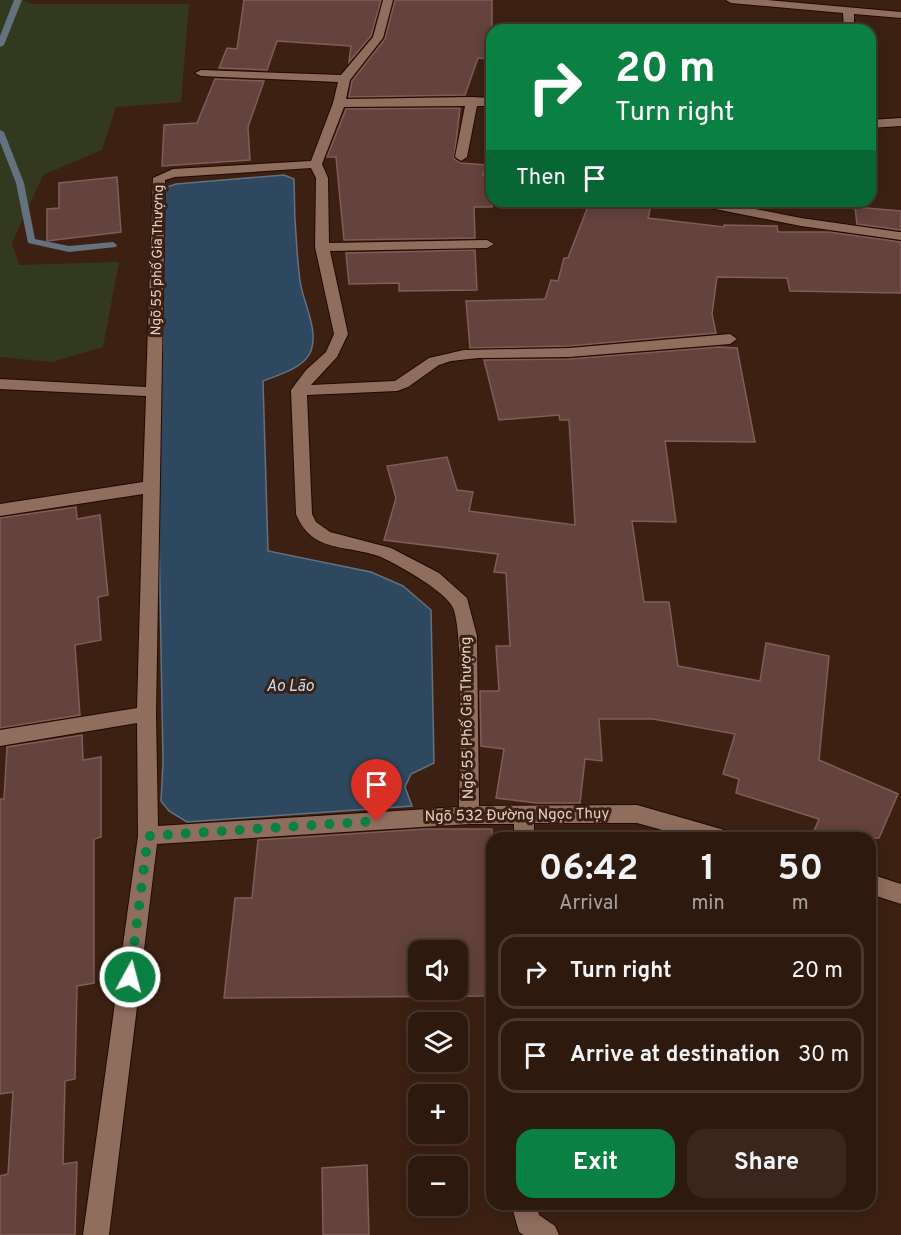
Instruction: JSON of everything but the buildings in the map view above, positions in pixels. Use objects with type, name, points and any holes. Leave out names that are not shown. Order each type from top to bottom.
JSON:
[{"type":"street","points":[[299,390],[311,373],[332,354],[341,334],[322,247],[322,178],[316,164],[339,103],[344,79],[378,38],[388,0]]},
{"type":"street","points":[[731,0],[901,15]]},
{"type":"street","points":[[848,10],[849,24]]},
{"type":"street","points":[[201,73],[344,79]]},
{"type":"street","points":[[461,157],[472,101]]},
{"type":"street","points":[[339,103],[486,102]]},
{"type":"street","points":[[876,124],[901,122]]},
{"type":"street","name":"Ngõ 55 phố Gia Thượng","points":[[155,392],[159,178],[173,173],[316,164]]},
{"type":"street","points":[[725,207],[801,222],[898,236]]},
{"type":"street","points":[[322,247],[487,244]]},
{"type":"street","points":[[299,390],[398,386],[408,382],[426,366],[441,359],[455,357],[497,353],[546,353],[676,341],[730,339]]},
{"type":"street","points":[[0,384],[155,392],[146,714],[148,836],[96,1235]]},
{"type":"street","name":"Ngõ 55 Phố Gia Thượng","points":[[299,390],[304,514],[309,526],[325,537],[385,552],[433,578],[461,603],[468,636],[469,815]]},
{"type":"street","points":[[0,510],[151,487]]},
{"type":"street","points":[[0,738],[146,714]]},
{"type":"street","name":"Ngõ 532 Đường Ngọc Thụy","points":[[148,836],[469,815],[637,814],[700,832]]},
{"type":"street","points":[[524,815],[524,832]]},
{"type":"street","points":[[876,886],[901,894]]},
{"type":"street","points":[[525,1210],[528,1222],[540,1233],[546,1235]]},
{"type":"green space","points":[[0,0],[22,0],[32,4],[189,4],[181,102],[116,107],[102,150],[43,175],[12,243],[19,265],[119,262],[103,347],[52,362],[0,357]]},
{"type":"water","name":"Ao Lão","points":[[284,175],[294,179],[300,281],[312,326],[313,344],[310,353],[301,363],[289,371],[263,381],[268,551],[371,572],[403,586],[431,610],[434,763],[411,774],[405,787],[412,806],[187,822],[169,811],[161,801],[163,762],[158,480],[163,336],[161,189],[176,184]]},
{"type":"waterway","points":[[0,45],[18,0]]},
{"type":"waterway","points":[[0,132],[20,183],[31,241],[69,249],[113,245]]},
{"type":"route","points":[[130,977],[148,836],[377,821]]}]
